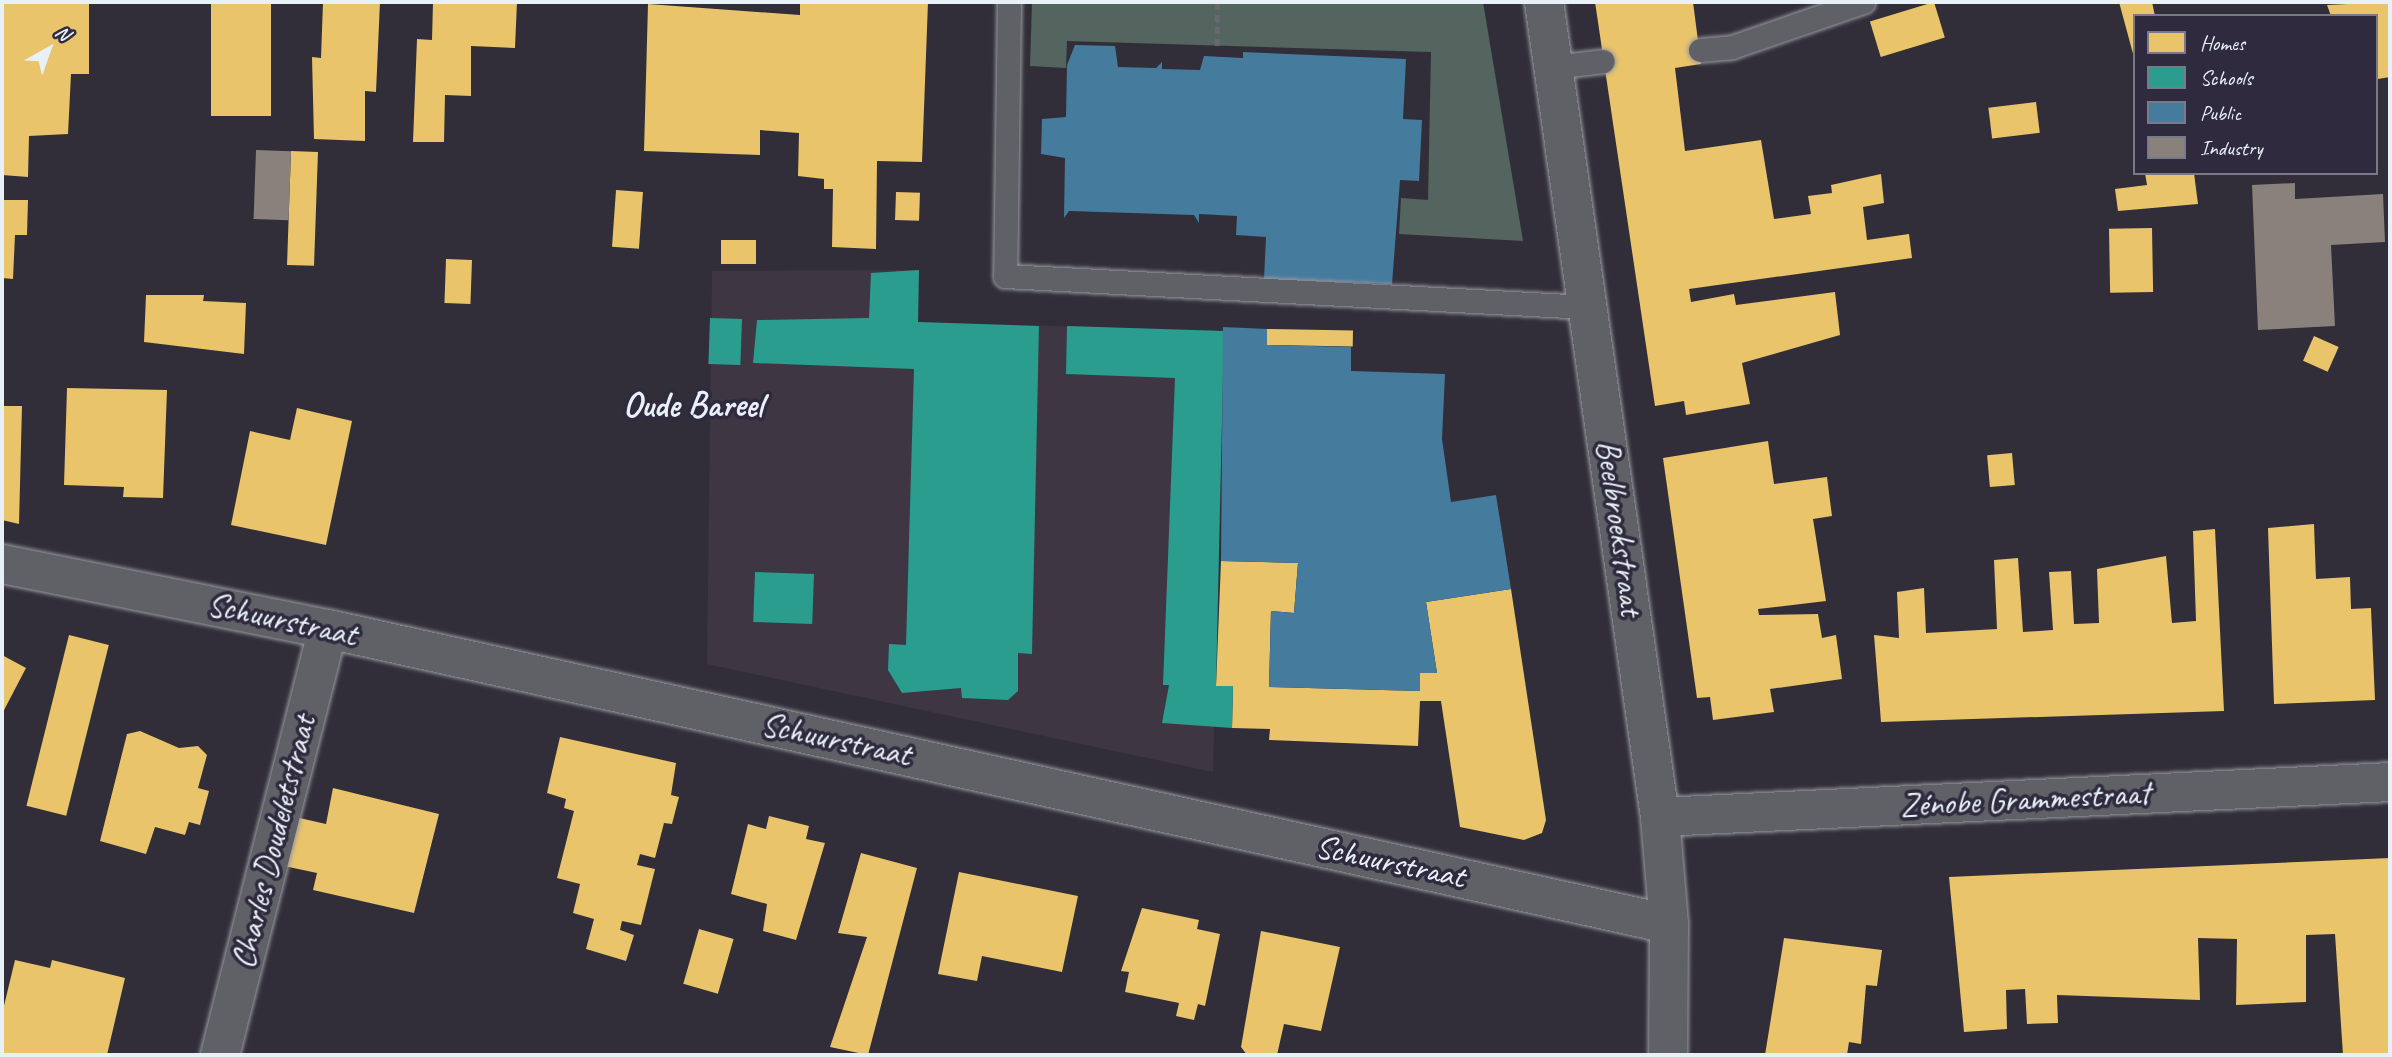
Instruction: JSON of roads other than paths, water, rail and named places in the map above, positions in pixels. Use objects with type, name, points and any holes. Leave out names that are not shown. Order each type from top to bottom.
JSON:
[{"type":"street","name":"Beelbroekstraat","points":[[1544,2],[1660,817],[1668,924],[1668,1055]]},
{"type":"street","name":"Schuurstraat","points":[[2,564],[328,629],[1668,924]]},
{"type":"street","name":"Charles Doudeletstraat","points":[[220,1055],[328,629]]},
{"type":"street","name":"Zénobe Grammestraat","points":[[1660,817],[2390,782]]},
{"type":"lane","points":[[1009,2],[1005,276],[1587,307]]},
{"type":"lane","points":[[1700,50],[1732,47],[1863,2]]},
{"type":"lane","points":[[1553,67],[1603,61]]},
{"type":"district","name":"Oude Bareel","points":[[693,405]]}]
